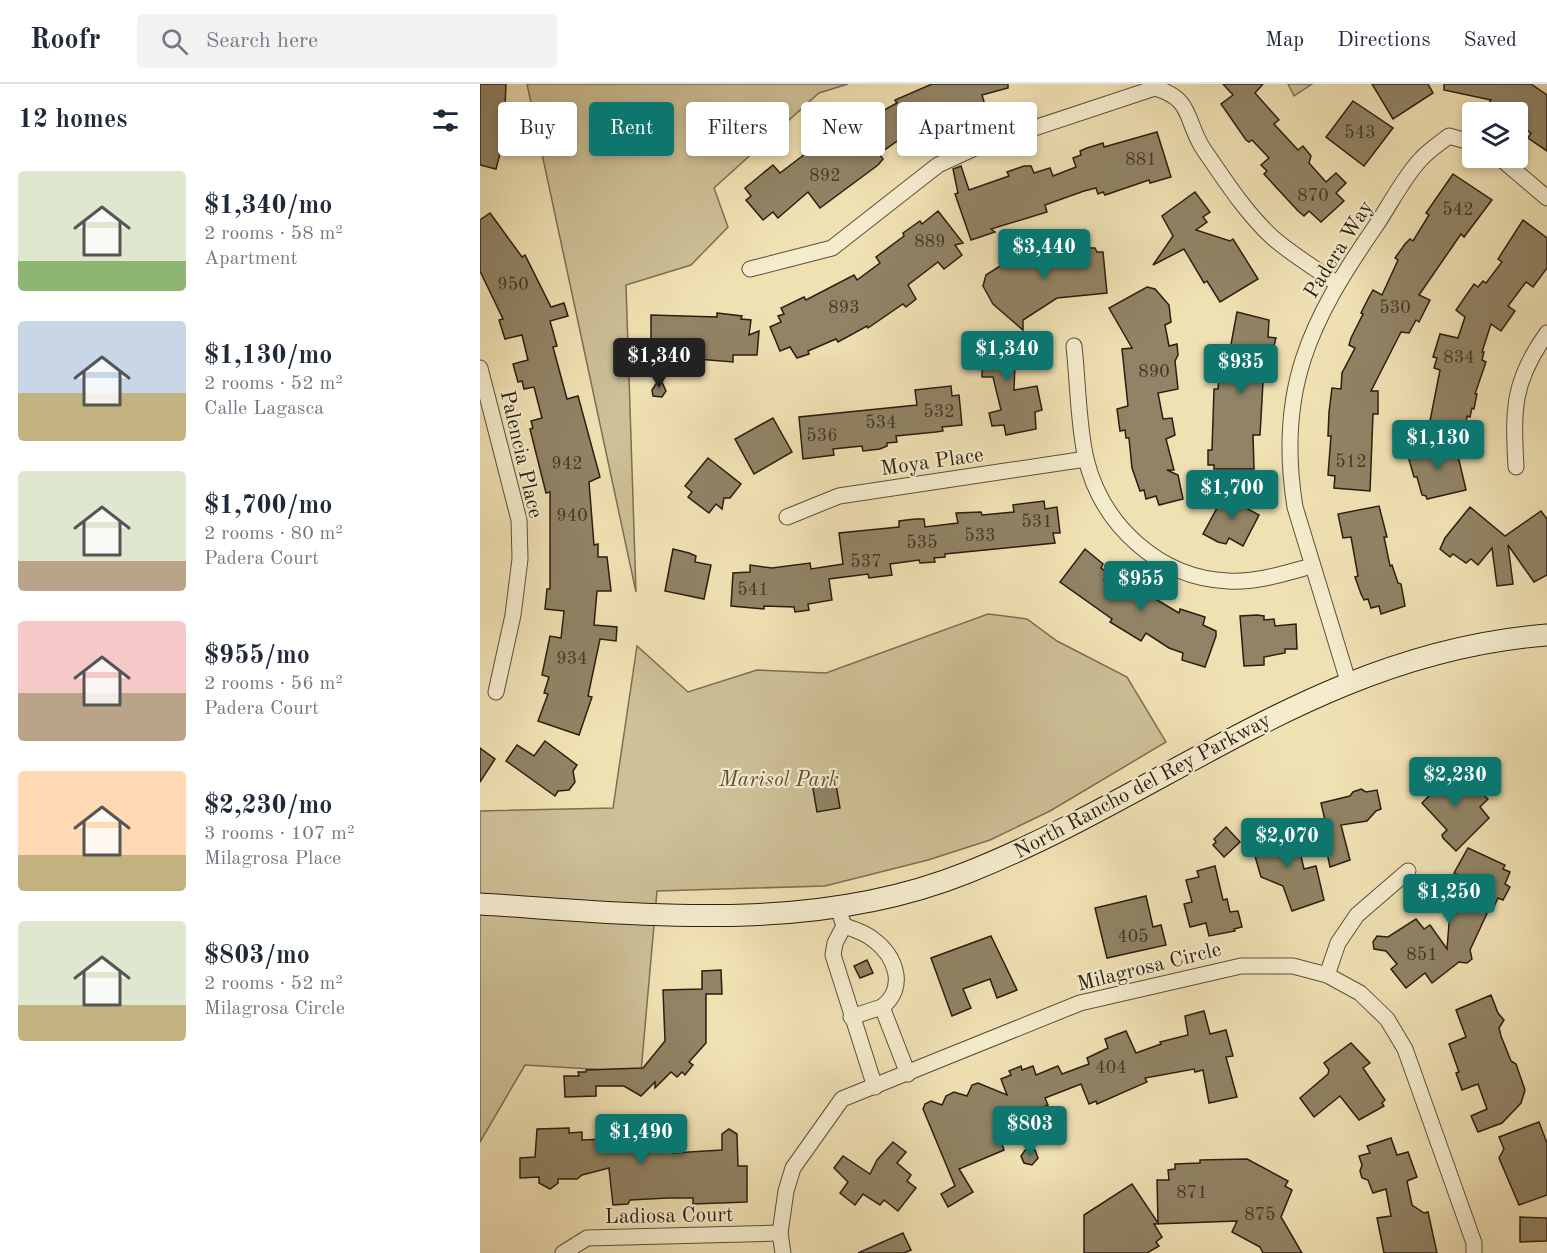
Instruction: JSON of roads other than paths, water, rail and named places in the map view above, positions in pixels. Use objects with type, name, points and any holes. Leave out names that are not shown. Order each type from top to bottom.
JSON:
[{"type":"street","points":[[750,269],[832,248],[938,165],[977,147],[1155,88],[1173,93],[1188,114],[1198,141],[1244,207],[1273,238],[1336,283]]},
{"type":"street","name":"Padera Way","points":[[1348,681],[1312,566],[1292,485],[1290,419],[1295,385],[1306,347],[1336,283],[1420,160],[1449,135],[1462,139]]},
{"type":"street","points":[[1512,168],[1547,198]]},
{"type":"street","points":[[1516,467],[1513,415],[1520,382],[1547,333]]},
{"type":"street","points":[[1074,346],[1086,459],[1100,493],[1118,524],[1144,550],[1175,569],[1210,579],[1245,581],[1312,566]]},
{"type":"street","name":"Palencia Place","points":[[480,368],[519,520],[520,560],[513,615],[496,692]]},
{"type":"street","name":"Moya Place","points":[[787,517],[839,495],[1086,459]]},
{"type":"street","name":"North Rancho del Rey Parkway","points":[[480,904],[700,916],[841,917],[888,898],[964,874],[1053,835],[1255,724],[1348,681],[1455,647],[1547,635]]},
{"type":"street","points":[[1327,975],[1338,943],[1358,915],[1408,871]]},
{"type":"street","points":[[851,1017],[882,1007],[890,1001],[895,989],[897,973],[891,957],[873,939],[841,917],[833,955],[851,1017],[875,1087]]},
{"type":"street","name":"Milagrosa Circle","points":[[783,1253],[780,1233],[786,1191],[793,1168],[842,1099],[1080,1003],[1258,964],[1293,966],[1327,975],[1360,993],[1394,1027],[1405,1049],[1474,1243],[1474,1253]]},
{"type":"street","points":[[882,1007],[908,1074]]},
{"type":"street","name":"Ladiosa Court","points":[[563,1253],[587,1238],[780,1233]]},
{"type":"park label","name":"Marisol Park","points":[[779,779]]}]
